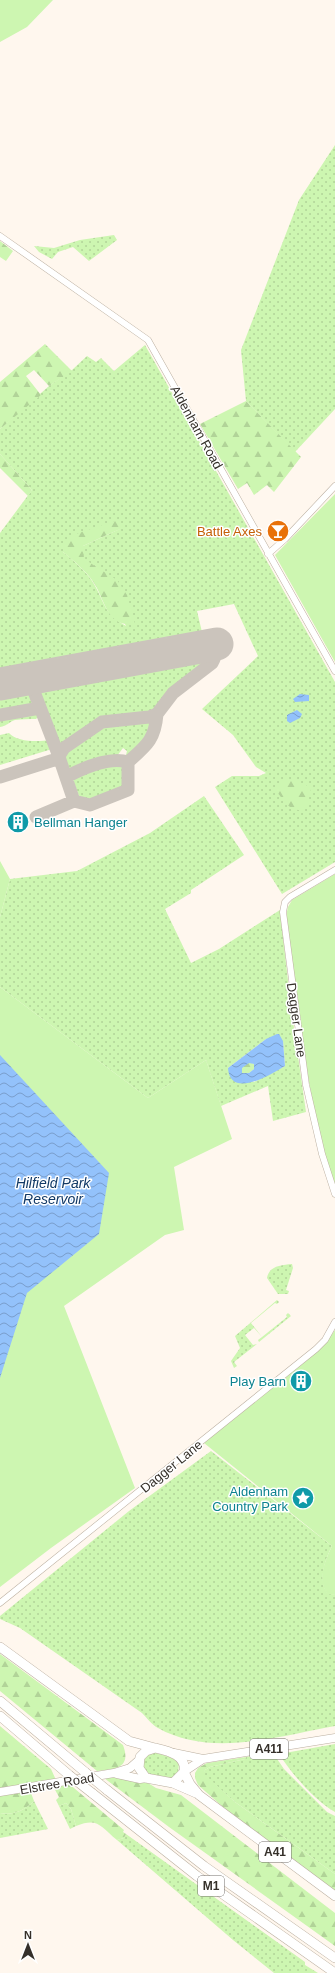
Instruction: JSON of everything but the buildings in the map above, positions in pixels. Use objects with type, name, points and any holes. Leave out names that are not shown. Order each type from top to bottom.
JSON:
[{"type":"highway","points":[[0,1647],[129,1741],[174,1753],[182,1762],[184,1772],[173,1783],[146,1778],[139,1768],[138,1760],[129,1741]]},
{"type":"highway","name":"M1","points":[[0,1701],[107,1790],[204,1866],[335,1958]]},
{"type":"highway","name":"M1","points":[[0,1716],[69,1775],[197,1876],[335,1973]]},
{"type":"highway","points":[[138,1760],[146,1751],[155,1748]]},
{"type":"highway","name":"A41","points":[[184,1772],[190,1784],[199,1794],[335,1896]]},
{"type":"highway","name":"A41","points":[[173,1783],[199,1794]]},
{"type":"main road","name":"A411","points":[[174,1753],[203,1759],[335,1738]]},
{"type":"main road","name":"A411","points":[[184,1772],[203,1759]]},
{"type":"main road","name":"Elstree Road","points":[[0,1792],[114,1773],[128,1769],[138,1760]]},
{"type":"main road","name":"Elstree Road","points":[[114,1773],[140,1779],[146,1778]]},
{"type":"street","name":"Aldenham Road","points":[[0,236],[148,340],[335,671]]},
{"type":"street","points":[[268,554],[285,539],[335,486]]},
{"type":"street","name":"Dagger Lane","points":[[335,870],[290,897],[285,902],[282,912],[307,1092],[322,1154],[335,1194]]},
{"type":"street","name":"Dagger Lane","points":[[0,1603],[316,1349],[324,1340],[335,1322]]},
{"type":"green space","points":[[0,0],[53,0],[27,27],[0,42]]},
{"type":"green space","points":[[335,145],[335,409],[295,452],[246,401],[241,350],[299,200]]},
{"type":"green space","points":[[114,235],[117,240],[89,261],[73,247],[58,252],[52,259],[39,252],[34,246],[54,248],[80,240]]},
{"type":"green space","points":[[0,241],[13,251],[6,261],[0,257]]},
{"type":"green space","points":[[45,344],[72,371],[49,386],[34,370],[26,376],[41,395],[0,429],[0,382]]},
{"type":"green space","points":[[145,345],[335,682],[335,862],[282,894],[215,787],[232,776],[259,776],[266,773],[256,767],[233,735],[202,709],[258,656],[234,604],[197,611],[202,632],[201,636],[0,673],[0,533],[32,490],[0,454],[0,429],[49,386],[72,370],[87,356],[96,362],[101,358],[114,371]],"holes":[[[122,528],[83,546],[83,559],[96,567],[126,626],[113,616],[106,608],[88,575],[63,552]]]},
{"type":"green space","points":[[246,401],[301,457],[274,492],[267,485],[254,495],[247,483],[238,489],[200,424]]},
{"type":"green space","points":[[0,454],[32,490],[28,496],[0,468]]},
{"type":"green space","points":[[335,494],[335,662],[275,555]]},
{"type":"green space","points":[[120,519],[122,528],[83,546],[84,559],[117,580],[127,595],[135,624],[118,622],[113,617],[108,611],[91,579],[80,566],[63,552],[63,544],[70,536]]},
{"type":"green space","points":[[205,658],[209,662],[169,693],[153,713],[101,720],[60,748],[38,695],[38,690],[42,687]]},
{"type":"green space","points":[[22,691],[32,697],[38,717],[36,719],[15,720],[0,727],[0,695]]},
{"type":"green space","points":[[151,719],[154,721],[150,735],[127,758],[125,759],[127,751],[123,748],[117,756],[84,764],[70,773],[63,756],[64,751],[84,736],[105,723]]},
{"type":"green space","points":[[9,733],[12,736],[22,740],[49,740],[52,749],[0,765],[0,735]]},
{"type":"green space","points":[[119,762],[122,765],[123,787],[93,800],[79,796],[72,777],[86,769]]},
{"type":"green space","points":[[290,779],[306,785],[311,789],[307,806],[303,810],[290,807],[276,791],[278,784]]},
{"type":"green space","points":[[204,796],[244,855],[191,890],[191,893],[165,909],[191,963],[219,949],[280,910],[291,1007],[306,1112],[273,1121],[268,1086],[221,1106],[206,1060],[148,1098],[0,987],[0,917],[10,879],[77,871],[150,833]],"holes":[[[266,1039],[283,1041],[285,1066],[254,1082],[228,1068]]]},
{"type":"green space","points":[[0,861],[10,879],[0,917]]},
{"type":"green space","points":[[335,874],[335,1188],[325,1155],[310,1087],[299,1019],[286,916],[288,907],[292,900]]},
{"type":"green space","points":[[0,987],[148,1098],[206,1060],[232,1139],[174,1167],[184,1230],[165,1235],[64,1306],[135,1488],[51,1548],[0,1587]]},
{"type":"green space","points":[[249,1062],[254,1064],[254,1069],[249,1073],[241,1073],[241,1068]]},
{"type":"green space","points":[[292,1264],[293,1268],[286,1290],[289,1291],[288,1294],[278,1294],[267,1278],[268,1274],[276,1267]]},
{"type":"green space","points":[[277,1300],[279,1302],[277,1304],[275,1303],[251,1323],[262,1337],[254,1328],[245,1335],[253,1345],[257,1344],[234,1362],[237,1366],[234,1368],[231,1361],[240,1348],[235,1336]]},
{"type":"green space","points":[[288,1313],[291,1316],[259,1342],[258,1340],[287,1317],[286,1315]]},
{"type":"green space","name":"Aldenham Country Park","points":[[335,1330],[335,1595],[327,1594],[324,1588],[322,1576],[332,1546],[204,1443],[306,1361],[325,1344]]},
{"type":"green space","points":[[211,1451],[332,1546],[325,1563],[323,1582],[327,1593],[335,1595],[335,1726],[245,1742],[200,1742],[179,1737],[156,1727],[142,1713],[20,1628],[0,1619],[0,1616],[129,1511]]},
{"type":"green space","points":[[0,1654],[123,1745],[125,1759],[123,1763],[115,1768],[97,1771],[0,1691]]},
{"type":"green space","points":[[0,1726],[51,1769],[56,1780],[0,1788]]},
{"type":"green space","points":[[335,1744],[335,1812],[311,1794],[290,1770],[279,1754]]},
{"type":"green space","points":[[150,1753],[157,1753],[176,1759],[179,1764],[178,1773],[171,1779],[152,1775],[147,1772],[143,1765]]},
{"type":"green space","points":[[273,1753],[284,1769],[327,1812],[335,1816],[335,1874],[235,1802],[203,1774],[205,1770],[210,1767],[245,1759],[246,1757]]},
{"type":"green space","points":[[246,1757],[245,1759],[210,1767],[205,1770],[204,1774],[235,1802],[335,1874],[335,1891],[223,1807],[198,1785],[195,1778],[195,1773],[198,1768],[207,1763]]},
{"type":"green space","points":[[113,1777],[145,1781],[156,1788],[181,1795],[335,1913],[335,1946],[169,1827],[104,1778]]},
{"type":"green space","points":[[68,1783],[124,1830],[123,1832],[126,1834],[124,1838],[117,1840],[98,1824],[94,1823],[83,1823],[76,1826],[71,1809],[66,1803],[59,1806],[56,1800],[59,1797],[54,1788],[56,1785]]},
{"type":"green space","points":[[42,1787],[44,1790],[31,1793],[34,1801],[27,1807],[10,1814],[0,1813],[0,1795]]},
{"type":"green space","points":[[34,1801],[48,1829],[0,1838],[0,1813],[10,1814],[18,1812]]},
{"type":"green space","points":[[66,1803],[71,1809],[76,1826],[70,1829],[59,1806]]},
{"type":"green space","points":[[126,1834],[305,1962],[305,1965],[318,1973],[274,1973],[233,1940],[117,1840],[124,1838]]},
{"type":"water","points":[[300,694],[309,695],[309,701],[295,702],[293,699]]},
{"type":"water","points":[[297,710],[302,714],[300,718],[290,723],[287,721],[287,715]]},
{"type":"water","points":[[279,1034],[283,1041],[285,1066],[262,1079],[243,1084],[236,1082],[230,1077],[228,1068],[266,1039]],"holes":[[[249,1063],[254,1064],[254,1069],[249,1073],[242,1073],[242,1068]]]},
{"type":"water","name":"Hilfield Park Reservoir","points":[[0,1055],[109,1173],[99,1234],[27,1293],[0,1378]]},
{"type":"taxiway","points":[[0,777],[57,759],[64,748],[102,722],[149,717],[157,714],[173,693],[212,663],[214,659],[211,650],[203,647]]},
{"type":"taxiway","points":[[40,677],[34,681],[33,689],[74,801]]},
{"type":"taxiway","points":[[16,681],[26,682],[33,689]]},
{"type":"taxiway","points":[[0,715],[40,708]]},
{"type":"taxiway","points":[[36,817],[74,801],[90,805],[128,790],[128,762],[145,747],[152,736],[157,714]]},
{"type":"taxiway","points":[[66,777],[96,764],[113,761],[128,762]]},
{"type":"runway","points":[[0,684],[217,644]]},
{"type":"place","name":"Battle Axes","points":[[278,531]]},
{"type":"place","name":"Bellman Hanger","points":[[18,822]]},
{"type":"place","name":"Play Barn","points":[[301,1381]]},
{"type":"place","name":"Aldenham Country Park","points":[[303,1498]]}]
